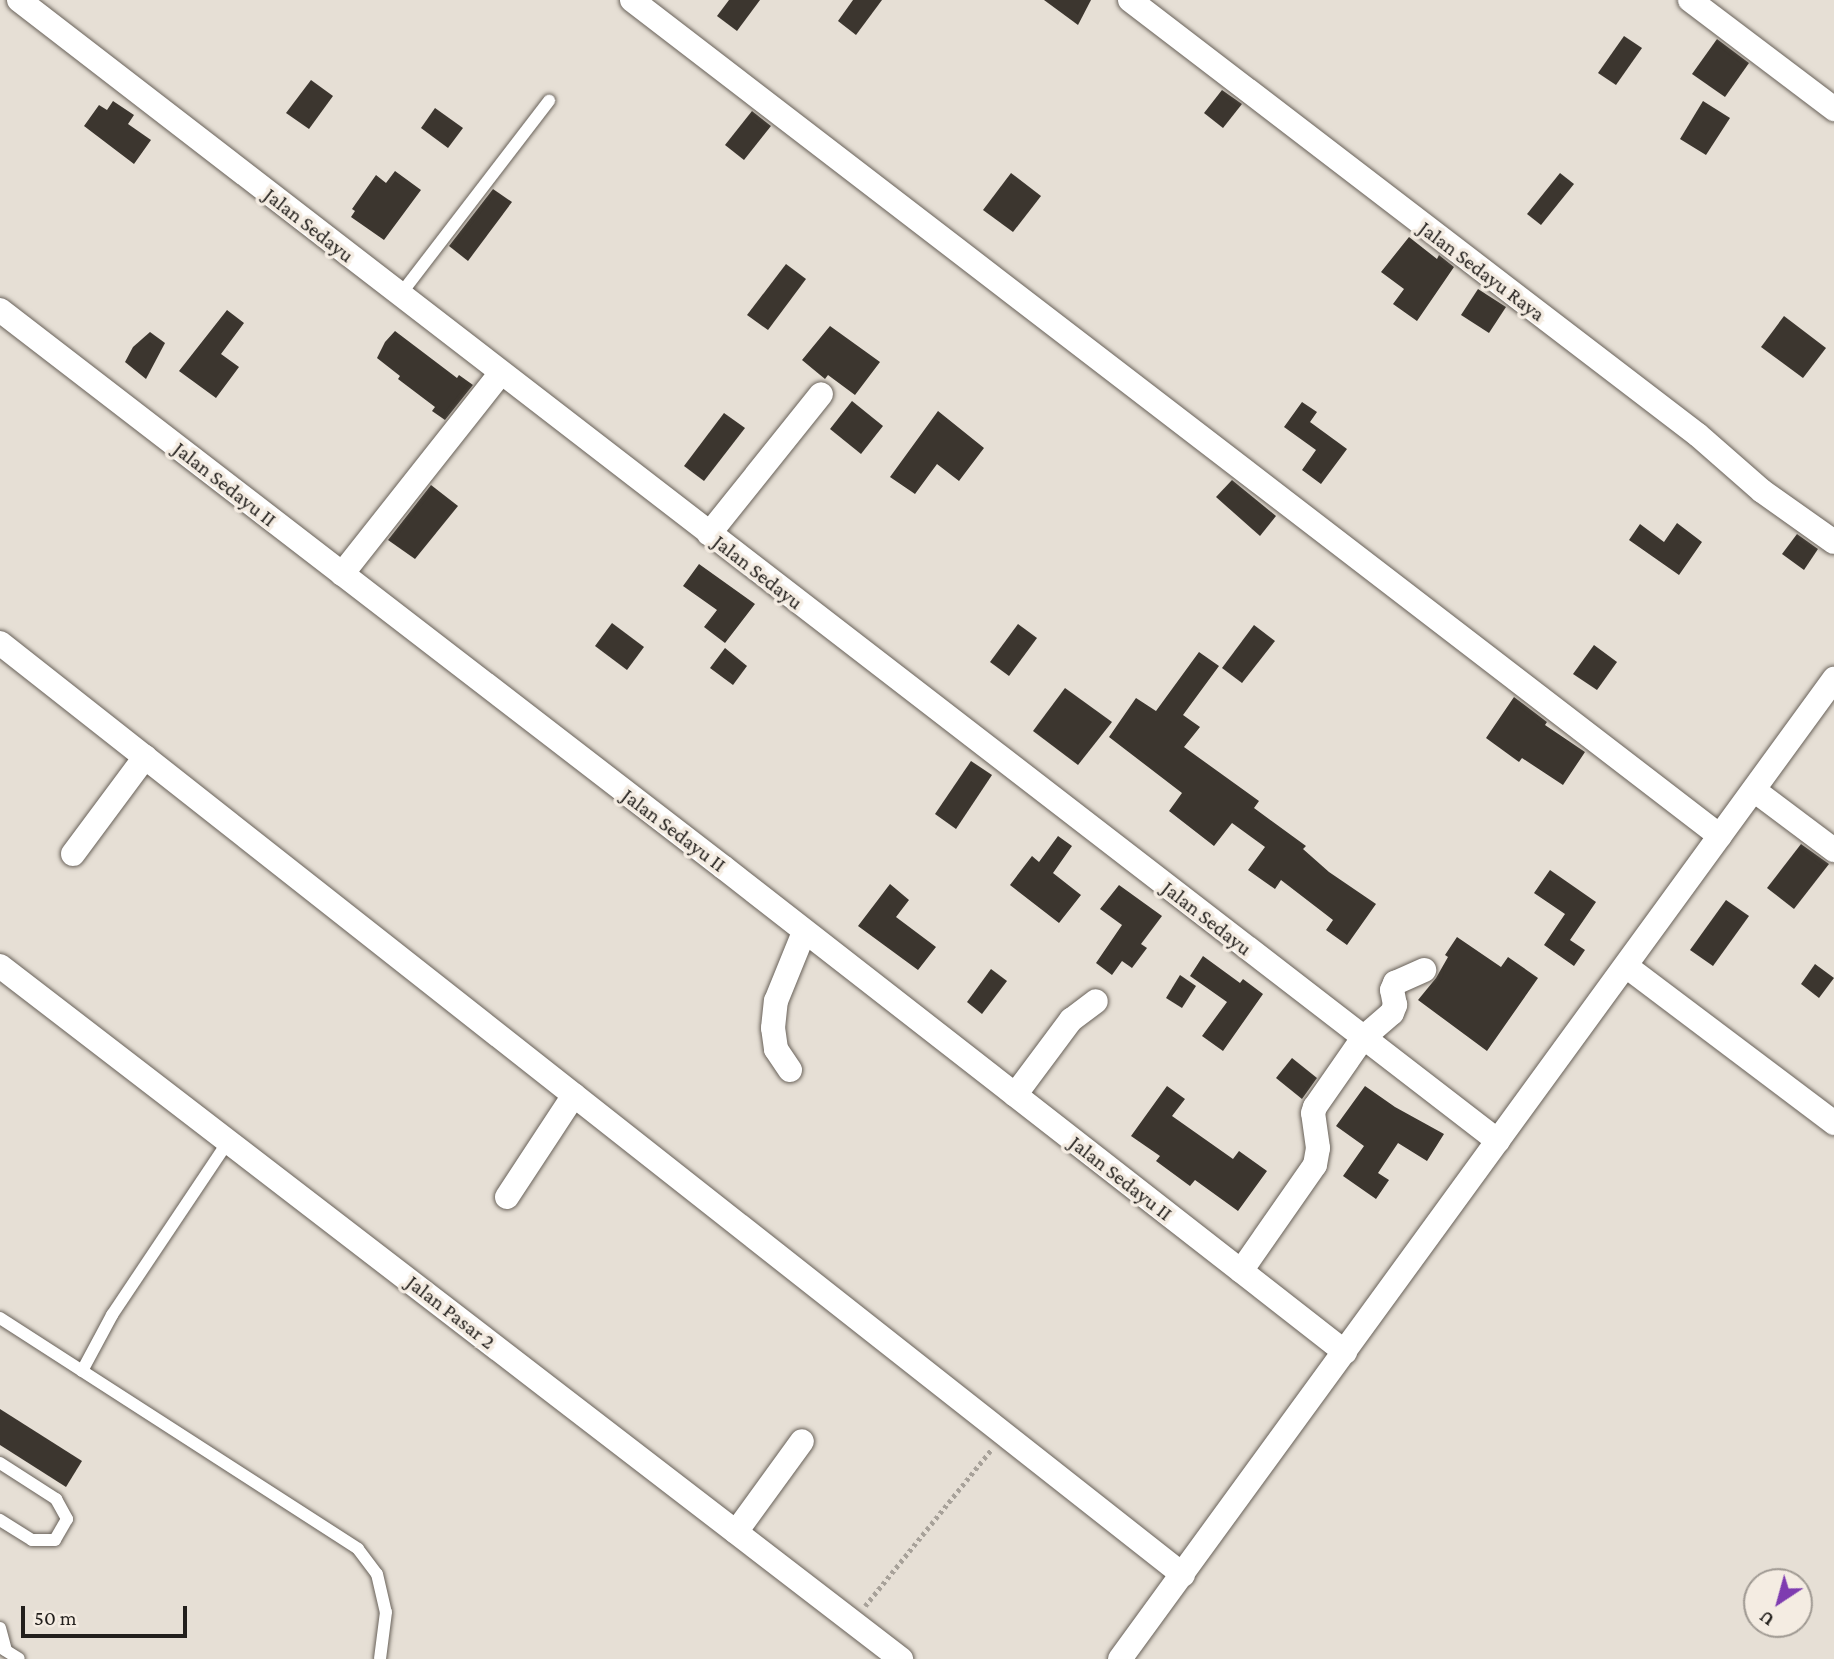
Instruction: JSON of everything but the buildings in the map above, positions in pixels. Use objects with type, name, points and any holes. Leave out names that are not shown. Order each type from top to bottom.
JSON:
[{"type":"street","name":"Jalan Sedayu","points":[[19,0],[1498,1141]]},
{"type":"street","points":[[632,0],[1720,836]]},
{"type":"street","name":"Jalan Sedayu Raya","points":[[1130,0],[1699,435],[1794,516],[1834,542]]},
{"type":"street","points":[[1690,0],[1834,109]]},
{"type":"street","name":"Jalan Sedayu II","points":[[0,310],[1345,1352]]},
{"type":"street","points":[[342,574],[501,373]]},
{"type":"street","points":[[709,534],[821,394]]},
{"type":"street","points":[[0,643],[1184,1575]]},
{"type":"street","points":[[1121,1659],[1834,679]]},
{"type":"street","points":[[73,854],[145,757]]},
{"type":"street","points":[[1754,790],[1834,850]]},
{"type":"street","points":[[790,1070],[776,1049],[773,1028],[776,1001],[804,932]]},
{"type":"street","name":"Jalan Pasar 2","points":[[0,966],[901,1659]]},
{"type":"street","points":[[1626,966],[1834,1123]]},
{"type":"street","points":[[1241,1271],[1315,1164],[1318,1148],[1313,1111],[1363,1038],[1392,1013],[1395,1005],[1392,990],[1395,983],[1424,970]]},
{"type":"street","points":[[1015,1095],[1071,1020],[1096,1001]]},
{"type":"street","points":[[508,1197],[575,1095]]},
{"type":"street","points":[[736,1532],[802,1441]]},
{"type":"lane","points":[[400,295],[549,101]]},
{"type":"lane","points":[[82,1371],[112,1315],[228,1142]]},
{"type":"lane","points":[[0,1318],[358,1549],[377,1574],[386,1612],[380,1659]]},
{"type":"lane","points":[[0,1463],[56,1499],[67,1519],[55,1540],[32,1540],[0,1520]]},
{"type":"lane","points":[[0,1628],[3,1648],[19,1659]]},
{"type":"path","points":[[853,1620],[1004,1434]]}]
